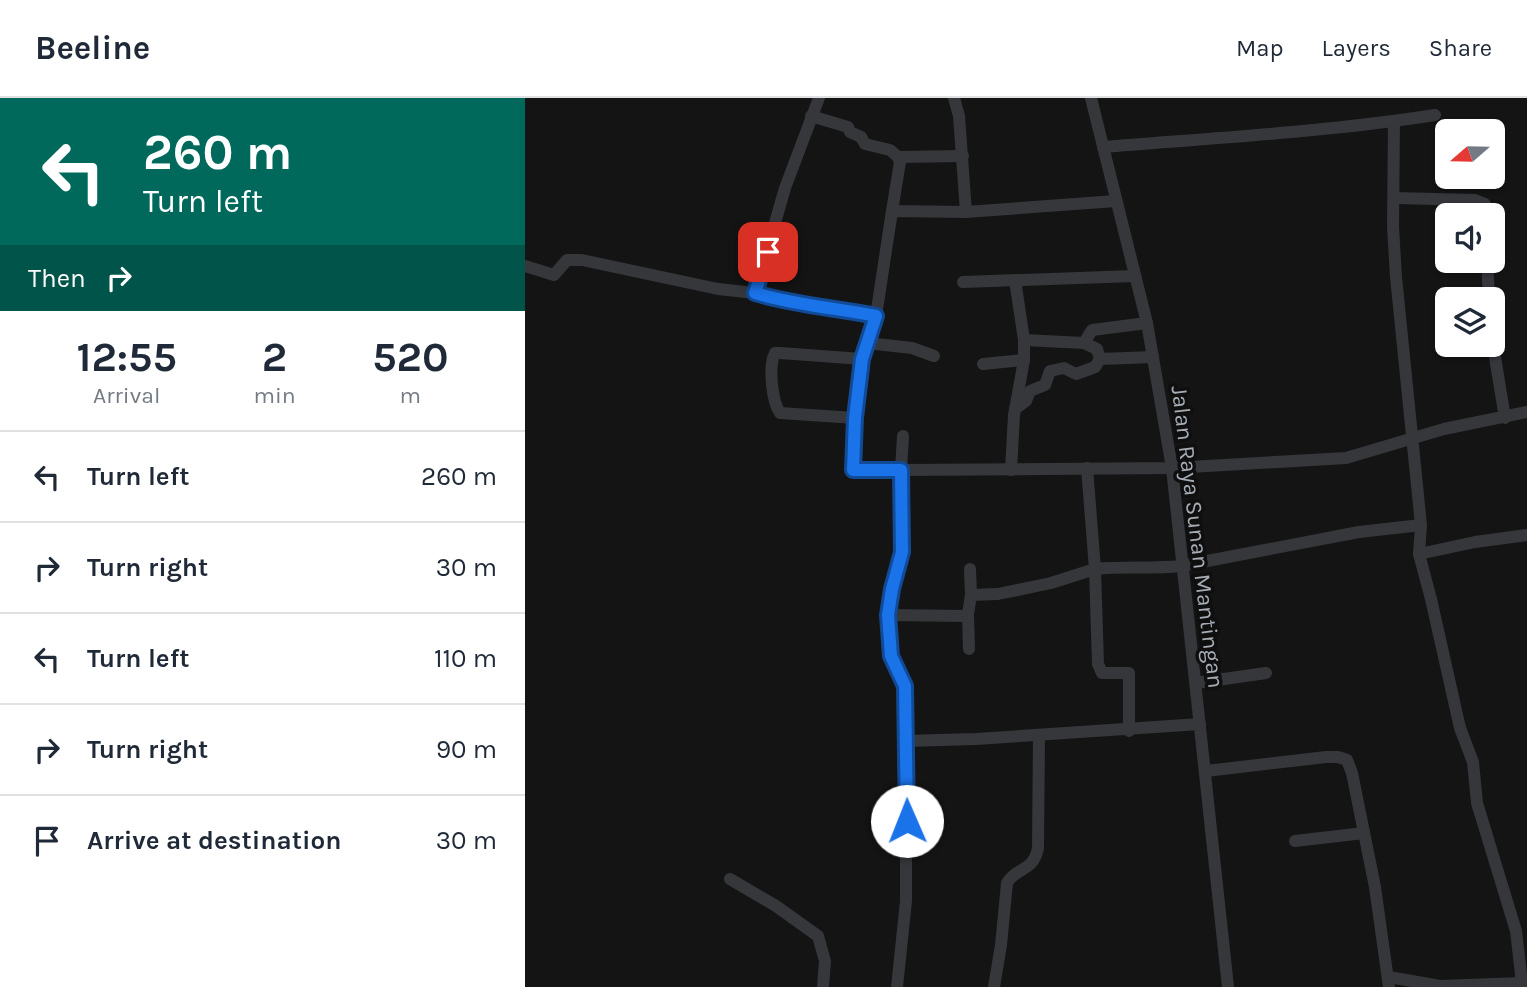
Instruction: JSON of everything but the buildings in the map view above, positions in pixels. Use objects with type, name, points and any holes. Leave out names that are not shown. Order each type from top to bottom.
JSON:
[{"type":"street","points":[[755,293],[785,188],[819,98]]},
{"type":"street","points":[[954,98],[959,116],[966,212]]},
{"type":"street","name":"Jalan Raya Sunan Mantingan","points":[[1091,98],[1147,323],[1172,468],[1228,987]]},
{"type":"street","points":[[1103,147],[1243,137],[1435,115]]},
{"type":"street","points":[[811,116],[848,127],[850,132],[861,137],[865,144],[890,150],[898,157],[899,162],[876,316],[862,359],[855,418],[853,470],[1172,468],[1346,458],[1444,429],[1527,412]]},
{"type":"street","points":[[1206,771],[1327,757],[1341,758],[1349,763],[1364,833],[1389,982],[1523,985],[1516,931],[1477,803],[1473,762],[1460,728],[1419,554],[1421,526],[1393,227],[1394,121]]},
{"type":"street","points":[[898,157],[963,156]]},
{"type":"street","points":[[1395,198],[1475,200],[1482,203]]},
{"type":"street","points":[[892,211],[966,212],[1116,201]]},
{"type":"street","points":[[525,266],[554,275],[566,260],[582,260],[718,289],[755,293],[784,301],[876,316]]},
{"type":"street","points":[[963,282],[1134,276]]},
{"type":"street","points":[[1011,470],[1015,409],[1024,360],[1024,340],[1015,280]]},
{"type":"street","points":[[1084,343],[1092,330],[1147,323]]},
{"type":"street","points":[[1015,409],[1026,401],[1030,391],[1045,385],[1050,371],[1064,368],[1076,374],[1095,367],[1100,359],[1097,349],[1084,343],[1024,340]]},
{"type":"street","points":[[867,343],[912,348],[934,355]]},
{"type":"street","points":[[855,418],[780,413],[776,405],[771,361],[775,353],[862,359]]},
{"type":"street","points":[[1100,359],[1153,357]]},
{"type":"street","points":[[1495,357],[1505,418]]},
{"type":"street","points":[[983,364],[1024,360]]},
{"type":"street","points":[[897,987],[906,901],[908,847],[905,686],[891,656],[888,615],[902,552],[902,436]]},
{"type":"street","points":[[1087,468],[1095,569],[1098,664],[1102,673],[1129,673],[1129,730]]},
{"type":"street","points":[[971,595],[1051,583],[1095,569],[1117,566],[1159,569],[1359,532],[1421,526]]},
{"type":"street","points":[[1419,554],[1475,542],[1527,535]]},
{"type":"street","points":[[969,649],[970,569]]},
{"type":"street","points":[[888,615],[968,615]]},
{"type":"street","points":[[1196,683],[1266,673]]},
{"type":"street","points":[[905,741],[1039,736],[1200,724]]},
{"type":"street","points":[[994,987],[1007,883],[1011,877],[1031,866],[1038,848],[1039,736]]},
{"type":"street","points":[[1295,841],[1364,833]]},
{"type":"street","points":[[730,879],[776,906],[818,936],[824,950],[823,987]]},
{"type":"route","points":[[768,252],[755,293],[767,298],[876,316],[862,359],[855,418],[853,470],[901,470],[902,552],[888,615],[891,656],[905,686],[907,821]]}]
